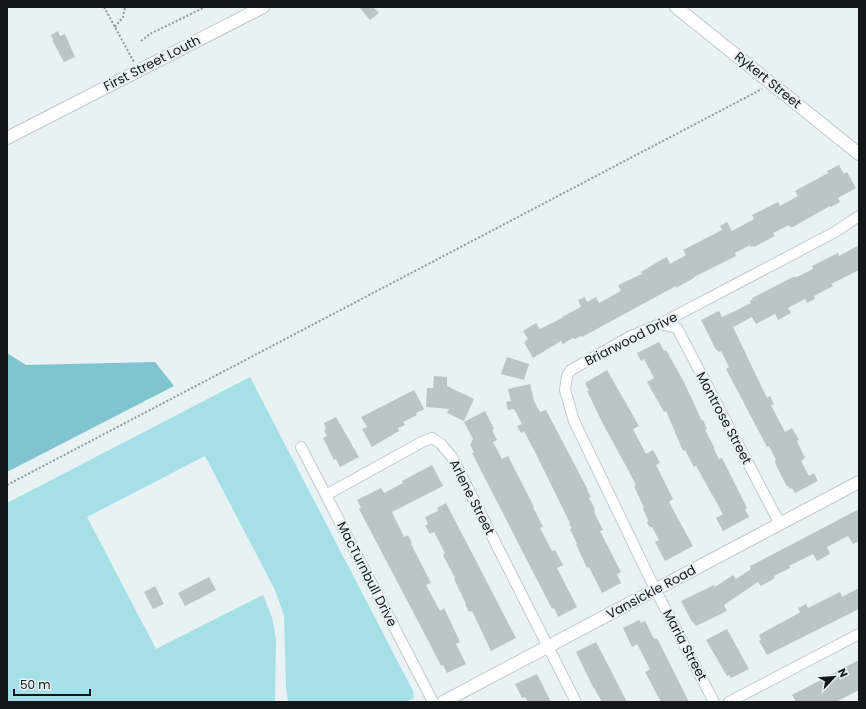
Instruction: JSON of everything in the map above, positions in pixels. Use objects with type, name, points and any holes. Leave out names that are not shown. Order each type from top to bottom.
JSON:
[{"type":"street","name":"First Street Louth","points":[[7,138],[263,7]]},
{"type":"street","name":"Rykert Street","points":[[676,7],[859,154]]},
{"type":"street","name":"Briarwood Drive","points":[[655,589],[574,421],[565,390],[567,376],[571,370],[631,336],[660,324],[835,232],[859,216]]},
{"type":"street","name":"Montrose Street","points":[[660,324],[677,328],[780,524]]},
{"type":"street","name":"Arlene Street","points":[[326,495],[422,442],[432,438],[440,443],[452,457],[548,647]]},
{"type":"street","name":"MacTurnbull Drive","points":[[301,447],[433,702]]},
{"type":"street","name":"Vansickle Road","points":[[443,702],[859,482]]},
{"type":"street","name":"Maria Street","points":[[655,589],[714,702]]},
{"type":"street","points":[[729,702],[859,634]]},
{"type":"street","points":[[548,647],[576,702]]},
{"type":"path","points":[[104,7],[139,70]]},
{"type":"path","points":[[115,27],[123,17],[125,7]]},
{"type":"path","points":[[141,41],[150,34],[205,7]]},
{"type":"path","points":[[7,485],[772,84]]},
{"type":"shaded area","points":[[7,353],[26,365],[155,362],[174,386],[7,472]]},
{"type":"shaded area","points":[[250,377],[413,691],[414,698],[405,702],[288,702],[286,686],[284,615],[274,588],[205,456],[87,517],[156,649],[263,595],[272,617],[276,639],[275,702],[7,702],[7,503]]},
{"type":"building","points":[[359,7],[373,7],[379,13],[370,20]]},
{"type":"building","points":[[58,31],[60,36],[65,34],[75,57],[64,62],[52,40],[51,35]]},
{"type":"building","points":[[839,165],[844,174],[847,172],[856,188],[838,198],[840,202],[793,227],[790,227],[789,225],[773,233],[775,236],[754,247],[751,247],[750,245],[735,253],[736,256],[694,277],[676,288],[676,286],[582,337],[581,336],[575,339],[573,338],[563,344],[561,341],[533,358],[524,342],[528,339],[523,331],[536,323],[540,329],[562,318],[581,307],[578,300],[585,297],[587,302],[596,297],[599,303],[621,291],[618,285],[642,274],[641,272],[654,264],[667,257],[670,264],[686,255],[683,250],[722,230],[720,226],[727,222],[732,231],[754,219],[752,215],[778,202],[780,206],[798,196],[795,191],[828,173],[827,171]]},
{"type":"building","points":[[859,245],[859,270],[831,284],[833,286],[814,296],[815,299],[807,303],[805,299],[788,308],[791,313],[778,320],[775,314],[756,324],[752,317],[733,327],[767,398],[770,396],[774,404],[771,405],[785,432],[792,428],[799,440],[797,441],[805,458],[801,461],[809,476],[814,473],[818,481],[795,493],[792,488],[790,489],[788,486],[787,487],[776,465],[776,460],[769,446],[767,447],[726,369],[729,367],[721,351],[719,352],[716,350],[701,320],[719,311],[722,317],[733,312],[751,303],[750,301],[753,299],[752,298],[793,277],[797,277],[813,269],[812,266],[838,253],[839,256]]},
{"type":"building","points":[[659,342],[664,351],[666,350],[684,382],[702,421],[703,420],[707,429],[705,430],[719,459],[722,458],[747,508],[745,509],[749,517],[723,531],[716,518],[723,514],[696,466],[694,467],[685,450],[683,451],[666,411],[664,412],[647,382],[654,378],[644,359],[641,361],[637,353]]},
{"type":"building","points":[[507,357],[529,364],[524,380],[501,374]]},
{"type":"building","points":[[607,370],[639,426],[633,429],[646,454],[653,450],[660,463],[656,465],[673,499],[669,502],[693,546],[665,561],[655,542],[659,540],[652,527],[650,527],[647,523],[648,520],[643,509],[644,508],[634,486],[636,485],[587,391],[589,391],[585,383]]},
{"type":"building","points":[[434,376],[447,377],[447,386],[474,399],[464,421],[447,413],[449,409],[426,407],[427,388],[433,388]]},
{"type":"building","points":[[530,384],[534,401],[540,412],[546,410],[588,490],[591,497],[589,498],[595,509],[595,514],[603,530],[600,531],[621,572],[617,574],[621,583],[602,593],[589,567],[587,568],[570,529],[572,528],[569,524],[570,523],[535,452],[524,431],[521,433],[517,426],[522,424],[514,409],[508,410],[506,402],[511,401],[508,389]]},
{"type":"building","points":[[414,390],[424,409],[416,413],[417,415],[403,422],[405,425],[398,428],[399,431],[372,447],[362,429],[367,427],[361,417]]},
{"type":"building","points":[[485,411],[494,429],[492,430],[497,440],[493,442],[502,459],[508,456],[543,527],[540,528],[552,551],[555,550],[563,565],[557,568],[577,607],[558,617],[554,608],[552,609],[472,453],[474,452],[470,445],[473,439],[464,422]]},
{"type":"building","points":[[336,417],[359,457],[340,467],[336,459],[334,460],[323,438],[327,436],[324,431],[326,429],[324,423]]},
{"type":"building","points":[[432,465],[443,486],[392,512],[404,537],[408,535],[431,583],[426,585],[440,611],[444,608],[460,642],[456,644],[466,664],[447,673],[443,665],[441,666],[359,509],[361,508],[357,500],[381,488],[384,493],[403,483],[402,481]]},
{"type":"building","points":[[446,503],[516,638],[491,651],[472,611],[469,612],[465,604],[454,579],[455,578],[443,555],[445,553],[434,532],[430,534],[425,526],[428,524],[425,517],[438,511],[437,508]]},
{"type":"building","points":[[859,509],[859,541],[853,544],[848,536],[827,547],[830,554],[817,561],[813,554],[789,566],[790,568],[774,576],[775,578],[761,586],[758,582],[724,605],[727,611],[696,626],[692,622],[681,601],[714,585],[715,587],[733,575],[736,579],[751,569],[750,566]]},
{"type":"building","points":[[209,577],[216,590],[185,606],[178,593]]},
{"type":"building","points":[[155,586],[164,604],[153,609],[144,592]]},
{"type":"building","points":[[859,588],[859,609],[767,655],[759,641],[761,640],[759,635],[799,613],[798,608],[806,604],[808,608],[840,592],[842,597]]},
{"type":"building","points":[[639,620],[641,623],[645,621],[654,639],[657,638],[689,702],[661,702],[645,672],[650,669],[637,644],[632,647],[623,628]]},
{"type":"building","points":[[727,629],[749,669],[731,678],[729,675],[727,676],[706,640]]},
{"type":"building","points":[[596,642],[627,702],[602,702],[591,683],[576,652]]},
{"type":"building","points":[[859,660],[859,690],[836,702],[796,702],[792,695]]},
{"type":"building","points":[[537,674],[551,702],[528,702],[525,697],[522,698],[515,684]]}]
